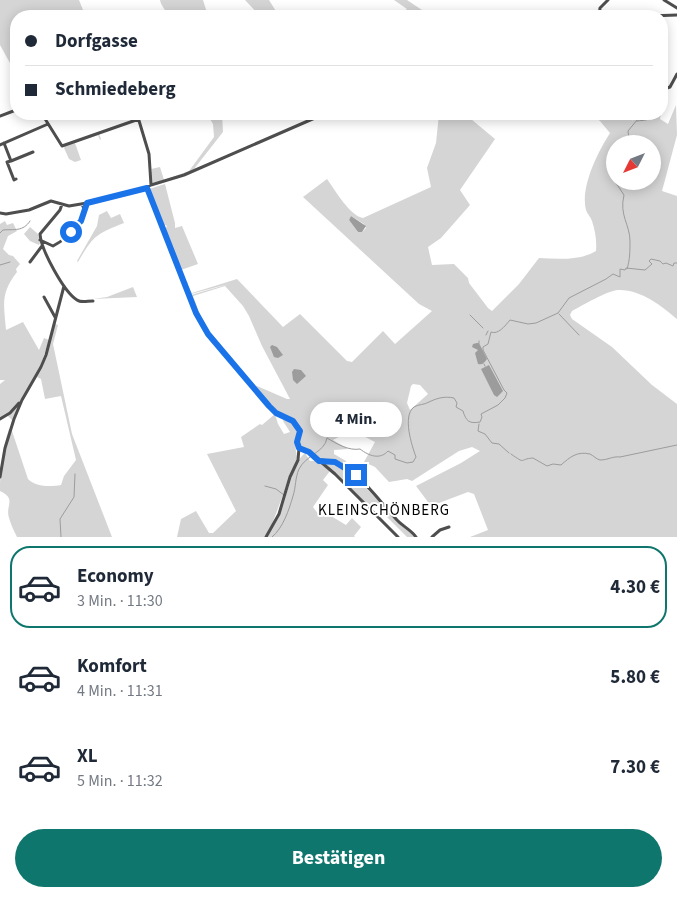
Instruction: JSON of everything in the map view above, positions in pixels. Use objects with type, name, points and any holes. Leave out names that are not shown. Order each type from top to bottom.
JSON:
[{"type":"street","points":[[600,10],[608,0]]},
{"type":"street","points":[[664,0],[677,8]]},
{"type":"street","points":[[668,88],[677,74]]},
{"type":"street","points":[[46,120],[62,146],[136,120]]},
{"type":"street","points":[[139,120],[149,154],[151,185]]},
{"type":"street","points":[[0,213],[6,214],[29,210],[49,202],[71,206],[147,188],[151,185],[176,178],[310,120]]},
{"type":"street","points":[[11,160],[2,144],[48,124]]},
{"type":"street","points":[[16,179],[14,180],[7,162],[33,152]]},
{"type":"street","points":[[147,188],[198,318],[210,337],[273,410],[294,423],[300,434],[297,442],[299,458],[290,477],[279,514],[266,537]]},
{"type":"street","points":[[40,240],[51,246],[56,245],[77,227],[84,214],[85,203]]},
{"type":"street","points":[[62,204],[60,210],[40,234],[40,240],[64,286],[78,301],[93,301]]},
{"type":"street","points":[[30,262],[42,246]]},
{"type":"street","points":[[0,477],[5,448],[22,400],[41,367],[64,286]]},
{"type":"street","points":[[44,297],[56,317]]},
{"type":"street","points":[[0,419],[10,413],[22,400]]},
{"type":"street","points":[[299,448],[308,451],[398,537]]},
{"type":"street","points":[[299,458],[308,451]]},
{"type":"street","points":[[319,461],[335,462],[356,475],[398,521],[416,537]]},
{"type":"street","points":[[432,537],[440,530],[449,527]]},
{"type":"shaded area","points":[[0,0],[79,0],[83,10],[10,10],[10,63],[0,45]]},
{"type":"shaded area","points":[[160,0],[203,0],[206,10],[164,10]]},
{"type":"shaded area","points":[[245,0],[269,0],[275,10],[254,10]]},
{"type":"shaded area","points":[[394,0],[407,0],[422,10],[405,10],[407,9]]},
{"type":"shaded area","points":[[676,105],[677,135],[662,191],[677,196],[677,319],[658,304],[642,295],[626,290],[608,293],[572,311],[570,315],[572,319],[612,347],[652,385],[677,404],[677,537],[470,537],[488,530],[474,494],[468,492],[431,506],[416,486],[480,451],[472,447],[459,451],[412,481],[407,479],[389,482],[375,467],[364,462],[375,442],[352,430],[333,440],[348,449],[334,450],[334,454],[346,461],[348,470],[415,537],[407,537],[372,502],[368,506],[312,453],[300,447],[298,444],[301,437],[299,427],[291,419],[272,408],[213,339],[201,322],[191,295],[232,283],[191,294],[186,283],[188,282],[187,284],[192,293],[237,279],[283,327],[300,314],[347,361],[352,362],[383,331],[395,344],[432,311],[419,304],[303,197],[327,179],[348,208],[363,218],[431,187],[427,168],[436,143],[438,120],[472,120],[495,139],[460,190],[470,205],[441,238],[428,247],[432,265],[454,264],[468,278],[469,283],[492,311],[519,284],[539,258],[576,258],[596,251],[594,228],[586,210],[585,201],[591,170],[606,140],[606,190],[661,190],[661,135],[609,135],[610,133],[599,120],[662,120],[668,124]],"holes":[[[351,216],[364,224],[366,228],[362,232],[358,232],[349,220]],[[225,286],[243,306],[262,346],[290,399],[252,384],[204,325],[193,296]],[[413,384],[420,385],[428,394],[410,410],[407,403],[411,386]]]},
{"type":"shaded area","points":[[211,120],[222,120],[223,132],[194,169],[183,175],[165,180],[189,171],[214,137],[213,124]]},
{"type":"shaded area","points":[[99,134],[100,140],[98,135],[75,143],[81,160],[75,162],[69,159],[64,148],[65,146]]},
{"type":"shaded area","points":[[160,167],[164,180],[152,183],[151,169]]},
{"type":"shaded area","points":[[165,184],[175,228],[182,226],[198,264],[181,270],[164,228],[167,227],[166,225],[162,226],[149,189]]},
{"type":"shaded area","points":[[107,211],[111,218],[120,214],[124,223],[96,237],[78,262],[97,226],[99,215]]},
{"type":"shaded area","points":[[351,216],[366,226],[362,232],[358,232],[349,220]]},
{"type":"shaded area","points":[[5,221],[7,225],[13,223],[17,231],[8,236],[3,249],[20,264],[16,269],[17,272],[8,287],[4,299],[6,330],[23,322],[39,350],[44,338],[49,340],[40,367],[12,420],[7,415],[0,420],[0,384],[5,380],[0,380],[0,224]]},
{"type":"shaded area","points":[[30,227],[38,234],[39,245],[30,241],[24,234]]},
{"type":"shaded area","points":[[133,287],[137,297],[93,299],[107,297]]},
{"type":"shaded area","points":[[55,324],[58,325],[53,344],[72,434],[112,537],[17,537],[9,518],[8,497],[0,491],[2,460],[9,429],[12,431],[28,479],[35,484],[61,485],[64,476],[76,460],[61,396],[45,399],[41,379],[37,377],[43,367]]},
{"type":"shaded area","points":[[479,343],[487,359],[481,364],[478,364],[475,353],[478,350],[472,347],[473,344]]},
{"type":"shaded area","points":[[272,345],[277,347],[283,355],[278,358],[274,357],[270,347]]},
{"type":"shaded area","points":[[489,365],[503,391],[497,397],[494,395],[481,369]]},
{"type":"shaded area","points":[[294,369],[301,370],[306,376],[297,384],[293,380],[292,372]]},
{"type":"shaded area","points":[[275,414],[284,434],[290,432],[283,421],[285,418],[293,423],[298,434],[295,444],[297,458],[272,524],[282,508],[299,459],[305,453],[310,461],[316,461],[330,471],[323,480],[328,485],[313,507],[319,515],[323,517],[326,513],[346,525],[352,518],[361,527],[355,537],[177,537],[181,519],[196,511],[209,533],[213,533],[236,511],[207,454],[244,447],[241,437],[260,424],[262,425]]},
{"type":"waterway","points":[[628,135],[628,131],[637,120]]},
{"type":"waterway","points":[[637,121],[645,120]]},
{"type":"waterway","points":[[621,190],[624,195],[623,208],[630,235],[630,255],[627,269]]},
{"type":"waterway","points":[[0,233],[3,230],[15,230],[24,227],[30,221]]},
{"type":"waterway","points":[[272,537],[279,529],[287,513],[299,469],[306,460],[323,447],[327,438],[343,446],[360,449],[367,454],[378,456],[388,451],[395,455],[395,459],[407,463],[413,462],[416,457],[410,439],[408,424],[410,411],[414,407],[435,399],[454,398],[457,403],[456,407],[463,411],[467,419],[476,423],[480,422],[481,414],[498,405],[505,398],[507,393],[483,350],[483,347],[488,344],[491,332],[499,331],[510,320],[528,324],[536,323],[558,313],[569,298],[613,274],[620,277],[620,269],[645,270],[652,264],[649,261],[651,259],[673,266],[674,263],[677,263]]},
{"type":"waterway","points":[[0,265],[10,262]]},
{"type":"waterway","points":[[559,314],[579,335]]},
{"type":"waterway","points":[[470,315],[483,328]]},
{"type":"waterway","points":[[486,335],[488,331]]},
{"type":"waterway","points":[[479,424],[478,431],[485,434],[492,443],[499,444],[509,453]]},
{"type":"waterway","points":[[328,437],[329,435],[348,430]]},
{"type":"waterway","points":[[511,454],[522,461],[533,458],[547,466],[553,464],[561,465],[571,457],[581,453],[590,454],[599,460],[603,460],[677,445]]},
{"type":"waterway","points":[[61,537],[60,519],[74,497],[75,474]]},
{"type":"waterway","points":[[265,486],[276,489],[284,495]]},
{"type":"district","name":"KLEINSCHÖNBERG","points":[[384,510]]},
{"type":"route","points":[[71,232],[81,221],[87,203],[147,188],[196,313],[210,337],[269,406],[276,413],[293,421],[300,431],[297,442],[299,448],[309,452],[319,461],[335,462],[356,475]]}]
